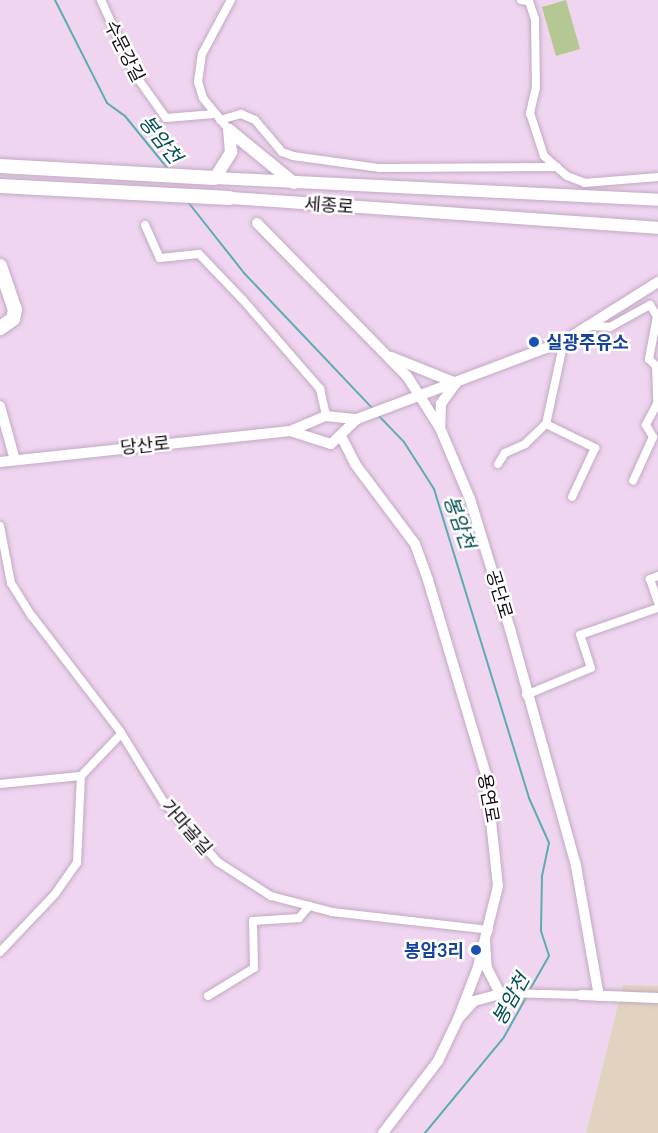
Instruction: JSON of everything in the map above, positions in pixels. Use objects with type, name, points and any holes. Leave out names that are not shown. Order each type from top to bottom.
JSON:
[{"type":"highway","name":"세종로","points":[[0,166],[137,171],[214,178]]},
{"type":"highway","name":"세종로","points":[[0,186],[230,198]]},
{"type":"highway","points":[[0,196],[15,187]]},
{"type":"highway","points":[[0,266],[15,310],[13,320],[0,328]]},
{"type":"main road","points":[[214,178],[231,152],[230,130]]},
{"type":"main road","points":[[230,130],[296,184]]},
{"type":"main road","name":"세종로","points":[[214,178],[296,184],[658,200]]},
{"type":"main road","name":"세종로","points":[[230,198],[657,228]]},
{"type":"main road","name":"공단로","points":[[257,223],[385,355],[440,428],[470,499],[576,866],[599,996]]},
{"type":"main road","points":[[290,431],[331,417],[357,419],[419,398],[564,341],[658,282]]},
{"type":"main road","points":[[385,355],[456,383]]},
{"type":"main road","points":[[440,428],[441,404],[456,383]]},
{"type":"main road","points":[[0,406],[15,460]]},
{"type":"main road","points":[[331,417],[355,464]]},
{"type":"main road","points":[[331,444],[357,419]]},
{"type":"main road","points":[[315,423],[317,439]]},
{"type":"main road","points":[[290,431],[331,444],[355,464]]},
{"type":"main road","name":"당산로","points":[[0,462],[290,431]]},
{"type":"main road","name":"용연로","points":[[355,464],[415,544],[486,774],[498,886],[489,930],[458,1019],[438,1061],[383,1133]]},
{"type":"main road","points":[[458,1019],[474,1001],[502,992],[487,968],[485,942]]},
{"type":"main road","points":[[581,995],[658,998]]},
{"type":"street","name":"수문강길","points":[[101,0],[134,73],[166,118],[217,117]]},
{"type":"street","points":[[230,130],[203,98],[199,69],[231,0]]},
{"type":"street","points":[[521,0],[529,1],[535,19],[536,87],[530,113],[544,156],[557,168],[585,183],[658,177]]},
{"type":"street","points":[[217,117],[240,114],[255,120],[282,152],[293,156],[380,168],[557,168]]},
{"type":"street","points":[[145,225],[160,258],[199,254],[320,389],[331,417]]},
{"type":"street","points":[[586,326],[610,327],[650,305],[657,316],[649,359],[656,366],[657,405],[646,425],[653,436],[633,481]]},
{"type":"street","points":[[498,464],[505,453],[525,444],[546,424],[564,341]]},
{"type":"street","points":[[546,424],[595,448],[572,497]]},
{"type":"street","name":"가마골길","points":[[0,526],[11,584],[121,734],[163,801],[198,844],[271,896],[376,920],[489,930]]},
{"type":"street","points":[[658,576],[650,579],[658,602]]},
{"type":"street","points":[[526,695],[591,668],[580,635],[658,608]]},
{"type":"street","points":[[0,784],[81,776],[121,734]]},
{"type":"street","points":[[0,952],[55,894],[77,863],[81,776]]},
{"type":"street","points":[[208,996],[254,968],[253,921],[299,918],[309,906]]},
{"type":"street","points":[[502,992],[581,995]]},
{"type":"shaded area","points":[[623,985],[658,986],[658,1133],[586,1133]]},
{"type":"green space","points":[[566,0],[580,49],[556,56],[542,7]]},
{"type":"waterway","name":"봉암천","points":[[55,0],[107,103],[125,116],[168,169]]},
{"type":"waterway","name":"봉암천","points":[[188,202],[244,273],[372,408]]},
{"type":"waterway","name":"봉암천","points":[[378,415],[404,442],[434,489],[529,798],[549,843],[542,877],[541,931],[549,956],[529,991]]},
{"type":"waterway","name":"봉암천","points":[[425,1133],[504,1037],[527,996]]},
{"type":"place","name":"실광주유소","points":[[534,342]]},
{"type":"place","name":"봉암3리","points":[[476,950]]}]
